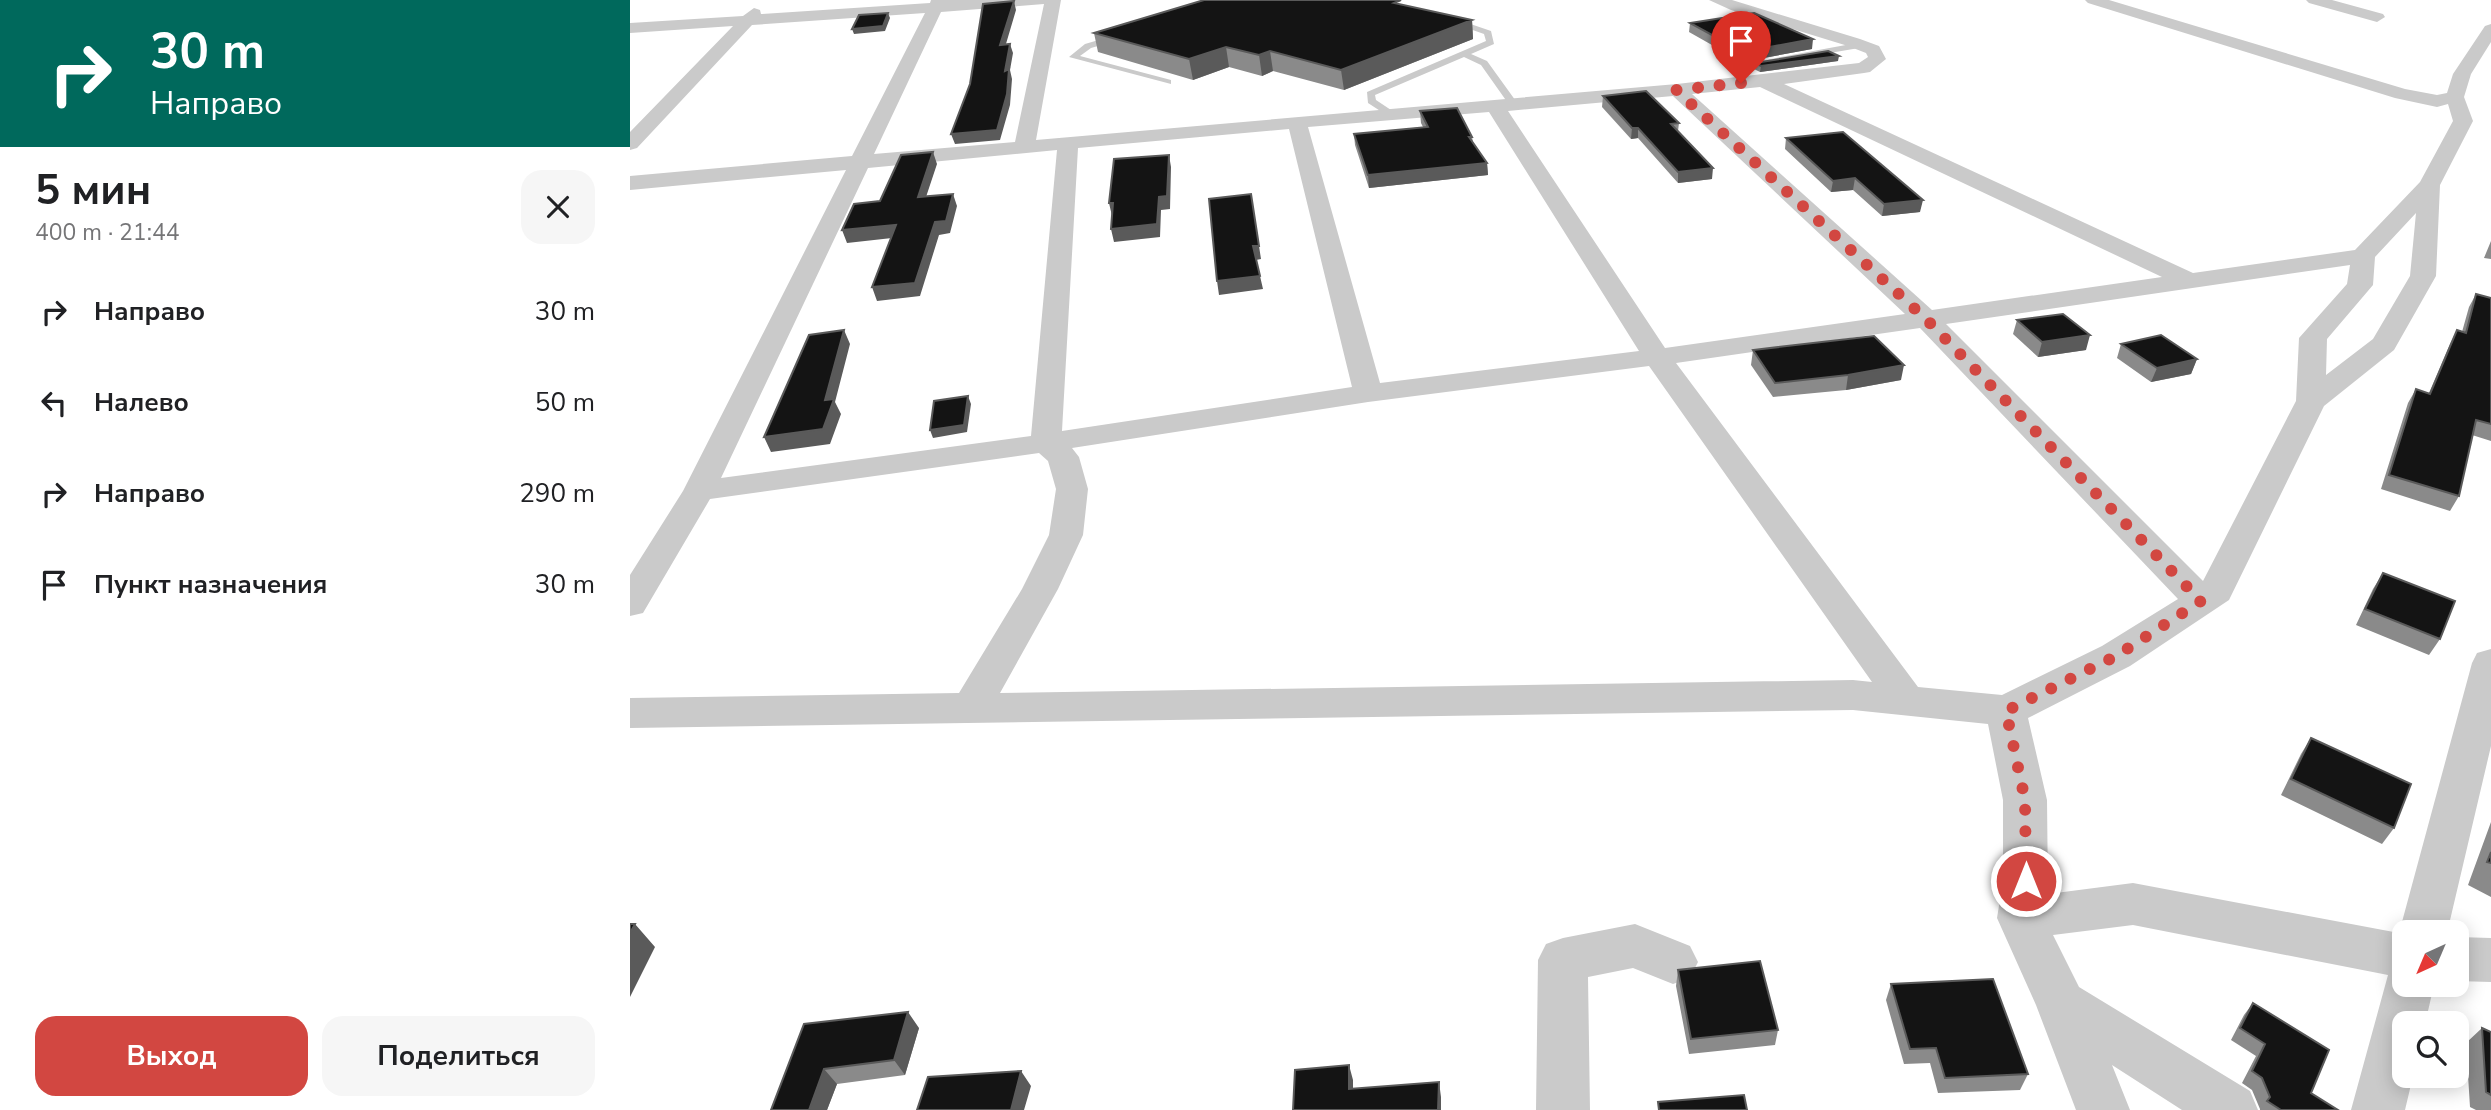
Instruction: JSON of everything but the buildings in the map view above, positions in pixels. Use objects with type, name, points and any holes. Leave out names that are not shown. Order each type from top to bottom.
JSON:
[{"type":"street","points":[[630,144],[766,0]]},
{"type":"street","points":[[630,28],[937,4],[1042,0]]},
{"type":"street","points":[[1024,147],[1053,0]]},
{"type":"street","points":[[630,183],[1676,90],[1864,68],[1877,59],[1873,50],[1862,45],[1748,12],[1717,0]]},
{"type":"street","points":[[2093,0],[2402,94],[2437,101],[2455,97]]},
{"type":"street","points":[[2314,0],[2377,17]]},
{"type":"street","points":[[630,604],[699,491],[937,4]]},
{"type":"street","points":[[699,491],[1046,443],[1368,393],[1657,357],[2363,256],[2429,185],[2463,121],[2455,97],[2462,74],[2491,29]]},
{"type":"street","points":[[1763,81],[2190,281]]},
{"type":"street","points":[[1676,90],[1926,319],[2201,601]]},
{"type":"street","points":[[1504,105],[1657,357],[1906,700]]},
{"type":"street","points":[[1297,122],[1368,393]]},
{"type":"street","points":[[1046,443],[1068,143]]},
{"type":"street","points":[[2311,401],[2384,344],[2423,276],[2429,185]]},
{"type":"street","points":[[630,713],[1853,695],[2006,711],[2116,656],[2216,591],[2311,401],[2313,338],[2361,285],[2363,256]]},
{"type":"street","points":[[971,708],[1040,589],[1066,535],[1072,489],[1063,457],[1046,443]]},
{"type":"street","points":[[2426,920],[2491,663]]},
{"type":"street","points":[[2006,711],[2025,800],[2026,881],[2021,918],[2061,1004],[2103,1110]]},
{"type":"street","points":[[2021,918],[2133,904],[2392,955]]},
{"type":"street","points":[[1563,1110],[1563,960],[1635,946],[1673,962]]},
{"type":"street","points":[[2469,959],[2491,960]]},
{"type":"street","points":[[2378,1110],[2406,998]]},
{"type":"street","points":[[2061,1004],[2231,1110]]},
{"type":"lane","points":[[1391,114],[1371,101],[1370,94],[1491,42],[1488,33],[1469,23],[1444,18]]},
{"type":"lane","points":[[1127,35],[1088,46],[1073,57],[1168,82]]},
{"type":"lane","points":[[1742,65],[1862,45]]},
{"type":"lane","points":[[1463,53],[1485,63],[1504,105]]},
{"type":"route","points":[[1741,83],[1676,90],[1926,319],[2201,601],[2116,656],[2006,711],[2025,800],[2026,881]]}]
